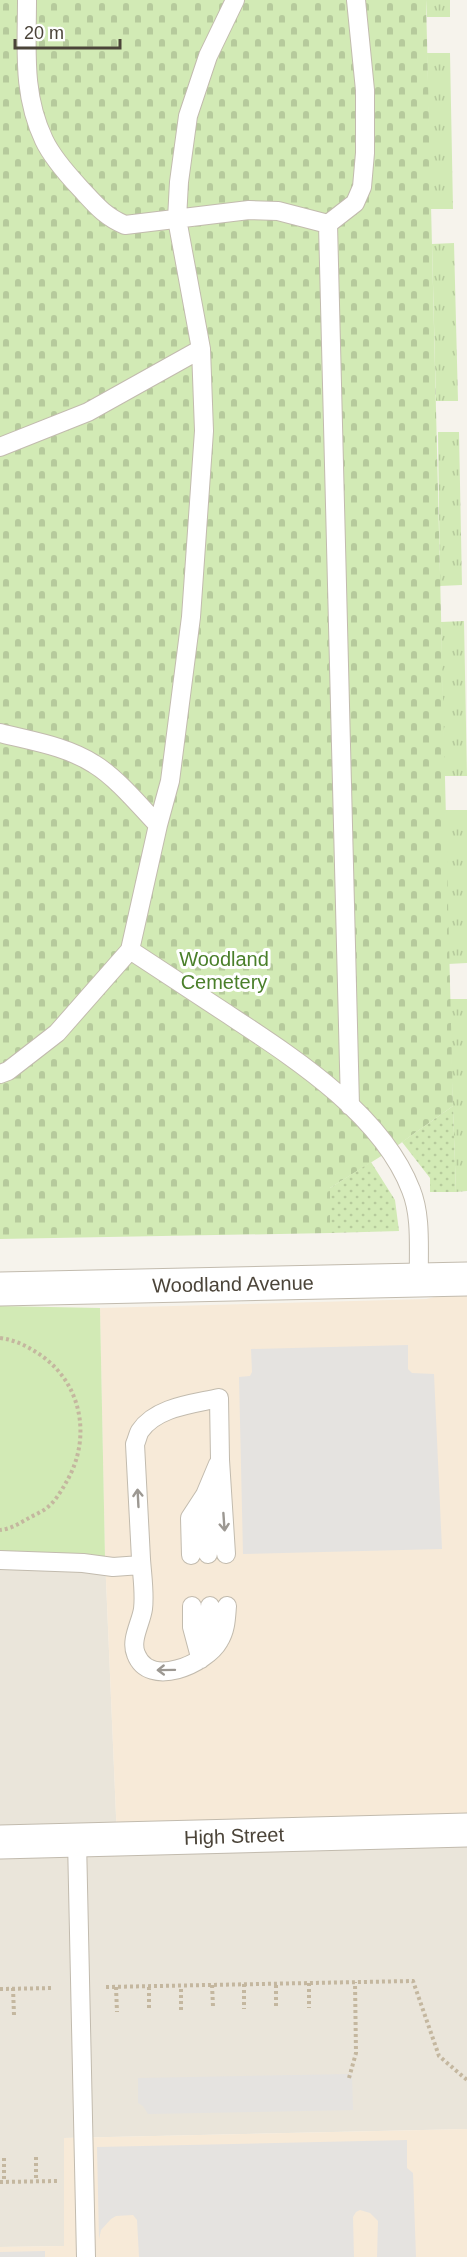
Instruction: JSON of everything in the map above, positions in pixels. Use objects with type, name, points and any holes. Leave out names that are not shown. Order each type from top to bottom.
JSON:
[{"type":"street","name":"Woodland Avenue","points":[[0,1289],[467,1280]]},
{"type":"street","name":"High Street","points":[[0,1842],[467,1830]]},
{"type":"lane","points":[[27,0],[26,81],[34,115],[44,142],[70,176],[109,218],[125,225],[249,210],[278,211],[328,224]]},
{"type":"lane","points":[[0,1074],[8,1071],[57,1033],[130,950],[170,781],[191,617],[204,431],[201,350],[177,219],[179,183],[188,116],[208,56],[235,0]]},
{"type":"lane","points":[[328,224],[355,203],[362,188],[365,153],[365,90],[356,0]]},
{"type":"lane","points":[[328,224],[350,1106]]},
{"type":"lane","points":[[0,447],[88,412],[201,350]]},
{"type":"lane","points":[[0,733],[64,749],[94,764],[131,796],[158,825]]},
{"type":"lane","points":[[130,950],[293,1057],[350,1106],[391,1150],[412,1192],[417,1214],[419,1280]]},
{"type":"lane","points":[[201,1659],[192,1627],[209,1606],[226,1624],[219,1642],[201,1659],[175,1671],[155,1671],[142,1664],[135,1653],[135,1636],[143,1606],[135,1444],[140,1431],[154,1417],[177,1407],[219,1398],[220,1460],[208,1554],[206,1495],[220,1460]]},
{"type":"lane","points":[[0,1560],[83,1563],[113,1567],[141,1565]]},
{"type":"lane","points":[[77,1840],[86,2257]]},
{"type":"path","points":[[0,1338],[10,1339],[31,1348],[52,1364],[74,1394],[81,1418],[81,1441],[75,1466],[63,1489],[49,1506],[8,1529],[0,1530]]},
{"type":"path","points":[[0,1989],[413,1981],[439,2056],[467,2080]]},
{"type":"path","points":[[349,2078],[356,2053],[355,1982]]},
{"type":"path","points":[[276,1983],[276,2006]]},
{"type":"path","points":[[309,1983],[309,2008]]},
{"type":"path","points":[[244,1984],[244,2009]]},
{"type":"path","points":[[212,1985],[213,2006]]},
{"type":"path","points":[[148,1986],[148,2008]]},
{"type":"path","points":[[181,1986],[181,2010]]},
{"type":"path","points":[[116,1987],[117,2012]]},
{"type":"path","points":[[13,1989],[14,2015]]},
{"type":"path","points":[[36,2157],[36,2181]]},
{"type":"path","points":[[3,2158],[2,2182],[84,2180]]},
{"type":"shaded area","points":[[467,1290],[467,1830],[117,1839],[105,1557],[100,1308],[426,1299]]},
{"type":"shaded area","points":[[408,1345],[408,1369],[412,1373],[434,1374],[442,1549],[243,1554],[239,1377],[250,1376],[252,1372],[251,1349]]},
{"type":"shaded area","points":[[0,1557],[105,1557],[117,1839],[467,1830],[467,2129],[64,2138],[64,2246],[0,2247]]},
{"type":"shaded area","points":[[352,2074],[353,2110],[148,2114],[138,2103],[138,2078]]},
{"type":"shaded area","points":[[467,2129],[467,2257],[0,2257],[0,2247],[64,2246],[64,2138]]},
{"type":"shaded area","points":[[407,2140],[407,2168],[413,2173],[416,2257],[377,2257],[378,2221],[370,2213],[360,2210],[353,2217],[354,2257],[139,2257],[137,2220],[133,2215],[116,2216],[111,2219],[101,2230],[99,2239],[97,2147]]},
{"type":"shaded area","points":[[45,2251],[45,2257],[0,2257],[0,2252]]},
{"type":"green space","name":"Woodland Cemetery","points":[[0,0],[426,0],[453,1106],[391,1150],[330,1188],[330,1233],[0,1239]]},
{"type":"green space","points":[[426,0],[450,0],[450,17],[427,17]]},
{"type":"green space","points":[[427,53],[450,53],[453,209],[430,209]]},
{"type":"green space","points":[[454,243],[458,401],[436,401],[432,244]]},
{"type":"green space","points":[[438,432],[459,432],[462,585],[440,586]]},
{"type":"green space","points":[[464,621],[467,776],[444,776],[441,622]]},
{"type":"green space","points":[[445,810],[467,810],[467,963],[448,964]]},
{"type":"green space","points":[[449,999],[467,999],[467,1191],[456,1192]]},
{"type":"green space","points":[[453,1106],[456,1192],[430,1192],[430,1178],[402,1142]]},
{"type":"green space","points":[[371,1162],[395,1200],[399,1231],[330,1233],[330,1188]]},
{"type":"green space","points":[[0,1306],[100,1308],[105,1557],[0,1557]]}]
